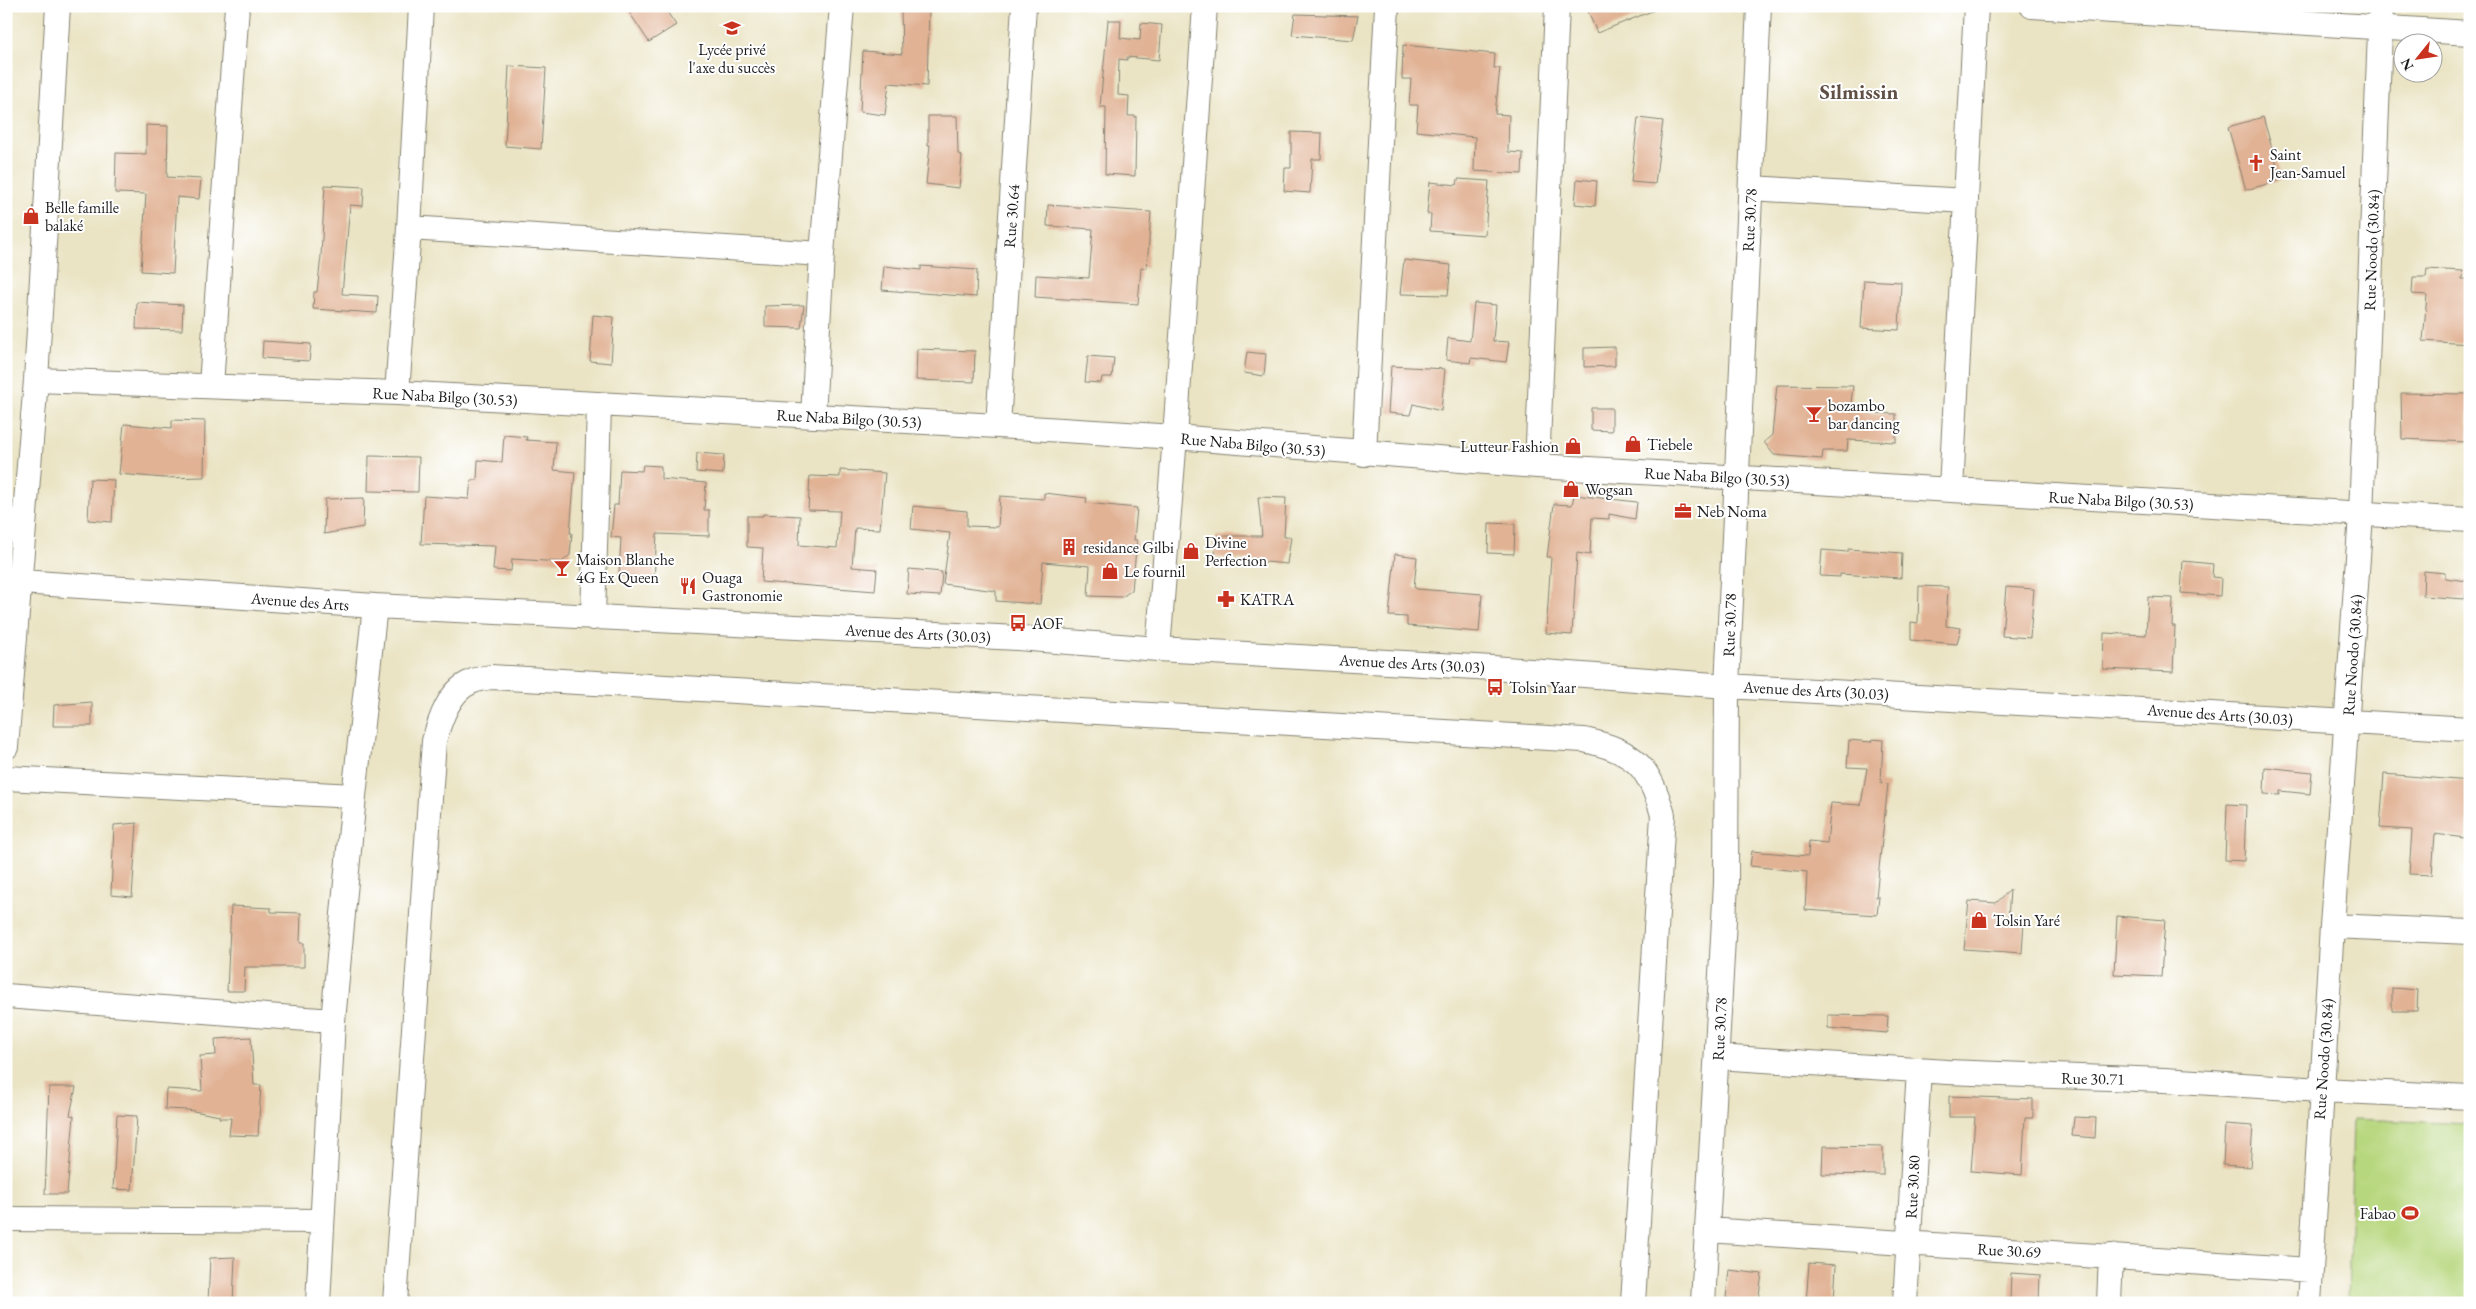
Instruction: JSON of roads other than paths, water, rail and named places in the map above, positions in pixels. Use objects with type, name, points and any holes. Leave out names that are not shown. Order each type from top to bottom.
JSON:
[{"type":"street","points":[[6,748],[13,581],[36,380],[58,6]]},
{"type":"street","points":[[211,386],[237,6]]},
{"type":"street","points":[[397,393],[409,228],[420,6]]},
{"type":"street","points":[[813,416],[822,254],[842,6]]},
{"type":"street","name":"Rue 30.64","points":[[998,426],[1024,6]]},
{"type":"street","points":[[1158,649],[1205,6]]},
{"type":"street","points":[[1364,454],[1387,6]]},
{"type":"street","points":[[1538,466],[1558,6]]},
{"type":"street","name":"Rue 30.78","points":[[1703,1303],[1726,883],[1727,686],[1735,477],[1759,6]]},
{"type":"street","points":[[1951,490],[1976,6]]},
{"type":"street","points":[[2032,6],[2380,16],[2470,33]]},
{"type":"street","name":"Rue Noodo (30.84)","points":[[2309,1303],[2321,1090],[2361,515],[2380,16]]},
{"type":"street","points":[[1751,188],[1966,201]]},
{"type":"street","points":[[409,228],[822,254]]},
{"type":"street","name":"Rue Naba Bilgo (30.53)","points":[[36,380],[397,393],[998,426],[1175,437],[1364,454],[1538,466],[2470,520]]},
{"type":"street","points":[[593,618],[599,405]]},
{"type":"street","name":"Avenue des Arts","points":[[13,581],[375,606],[593,618]]},
{"type":"street","points":[[318,1303],[333,1021],[354,796],[375,606]]},
{"type":"street","name":"Avenue des Arts (30.03)","points":[[593,618],[1018,638],[1158,649],[1503,669],[1727,686],[1897,694],[2470,729]]},
{"type":"street","points":[[395,1303],[434,741],[441,716],[455,695],[470,682],[490,677],[1584,740],[1612,746],[1637,762],[1655,787],[1663,815],[1633,1303]]},
{"type":"street","points":[[6,778],[354,796]]},
{"type":"street","points":[[2332,926],[2470,932]]},
{"type":"street","points":[[6,996],[333,1021]]},
{"type":"street","name":"Rue 30.71","points":[[1717,1056],[1919,1070],[2164,1080],[2470,1097]]},
{"type":"street","name":"Rue 30.80","points":[[1906,1303],[1919,1070]]},
{"type":"street","points":[[6,1219],[322,1221]]},
{"type":"street","name":"Rue 30.69","points":[[1707,1230],[2310,1270]]},
{"type":"street","points":[[2109,1303],[2111,1256]]},
{"type":"place","name":"Lycée privé l'axe du succès","points":[[732,28]]},
{"type":"place","name":"Saint Jean-Samuel","points":[[2256,163]]},
{"type":"place","name":"Belle famille balaké","points":[[31,216]]},
{"type":"place","name":"bozambo bar dancing","points":[[1814,414]]},
{"type":"place","name":"Tiebele","points":[[1633,444]]},
{"type":"place","name":"Lutteur Fashion","points":[[1573,446]]},
{"type":"place","name":"Wogsan","points":[[1571,489]]},
{"type":"place","name":"Neb Noma","points":[[1683,511]]},
{"type":"place","name":"residance Gilbi","points":[[1069,547]]},
{"type":"place","name":"Divine Perfection","points":[[1191,551]]},
{"type":"place","name":"Maison Blanche 4G Ex Queen","points":[[562,568]]},
{"type":"place","name":"Le fournil","points":[[1110,571]]},
{"type":"place","name":"Ouaga Gastronomie","points":[[688,586]]},
{"type":"place","name":"KATRA","points":[[1226,599]]},
{"type":"place","name":"AOF","points":[[1018,623]]},
{"type":"place","name":"Tolsin Yaar","points":[[1495,687]]},
{"type":"place","name":"Tolsin Yaré","points":[[1979,920]]},
{"type":"place","name":"Fabao","points":[[2410,1213]]},
{"type":"district","name":"Silmissin","points":[[1859,92]]}]
